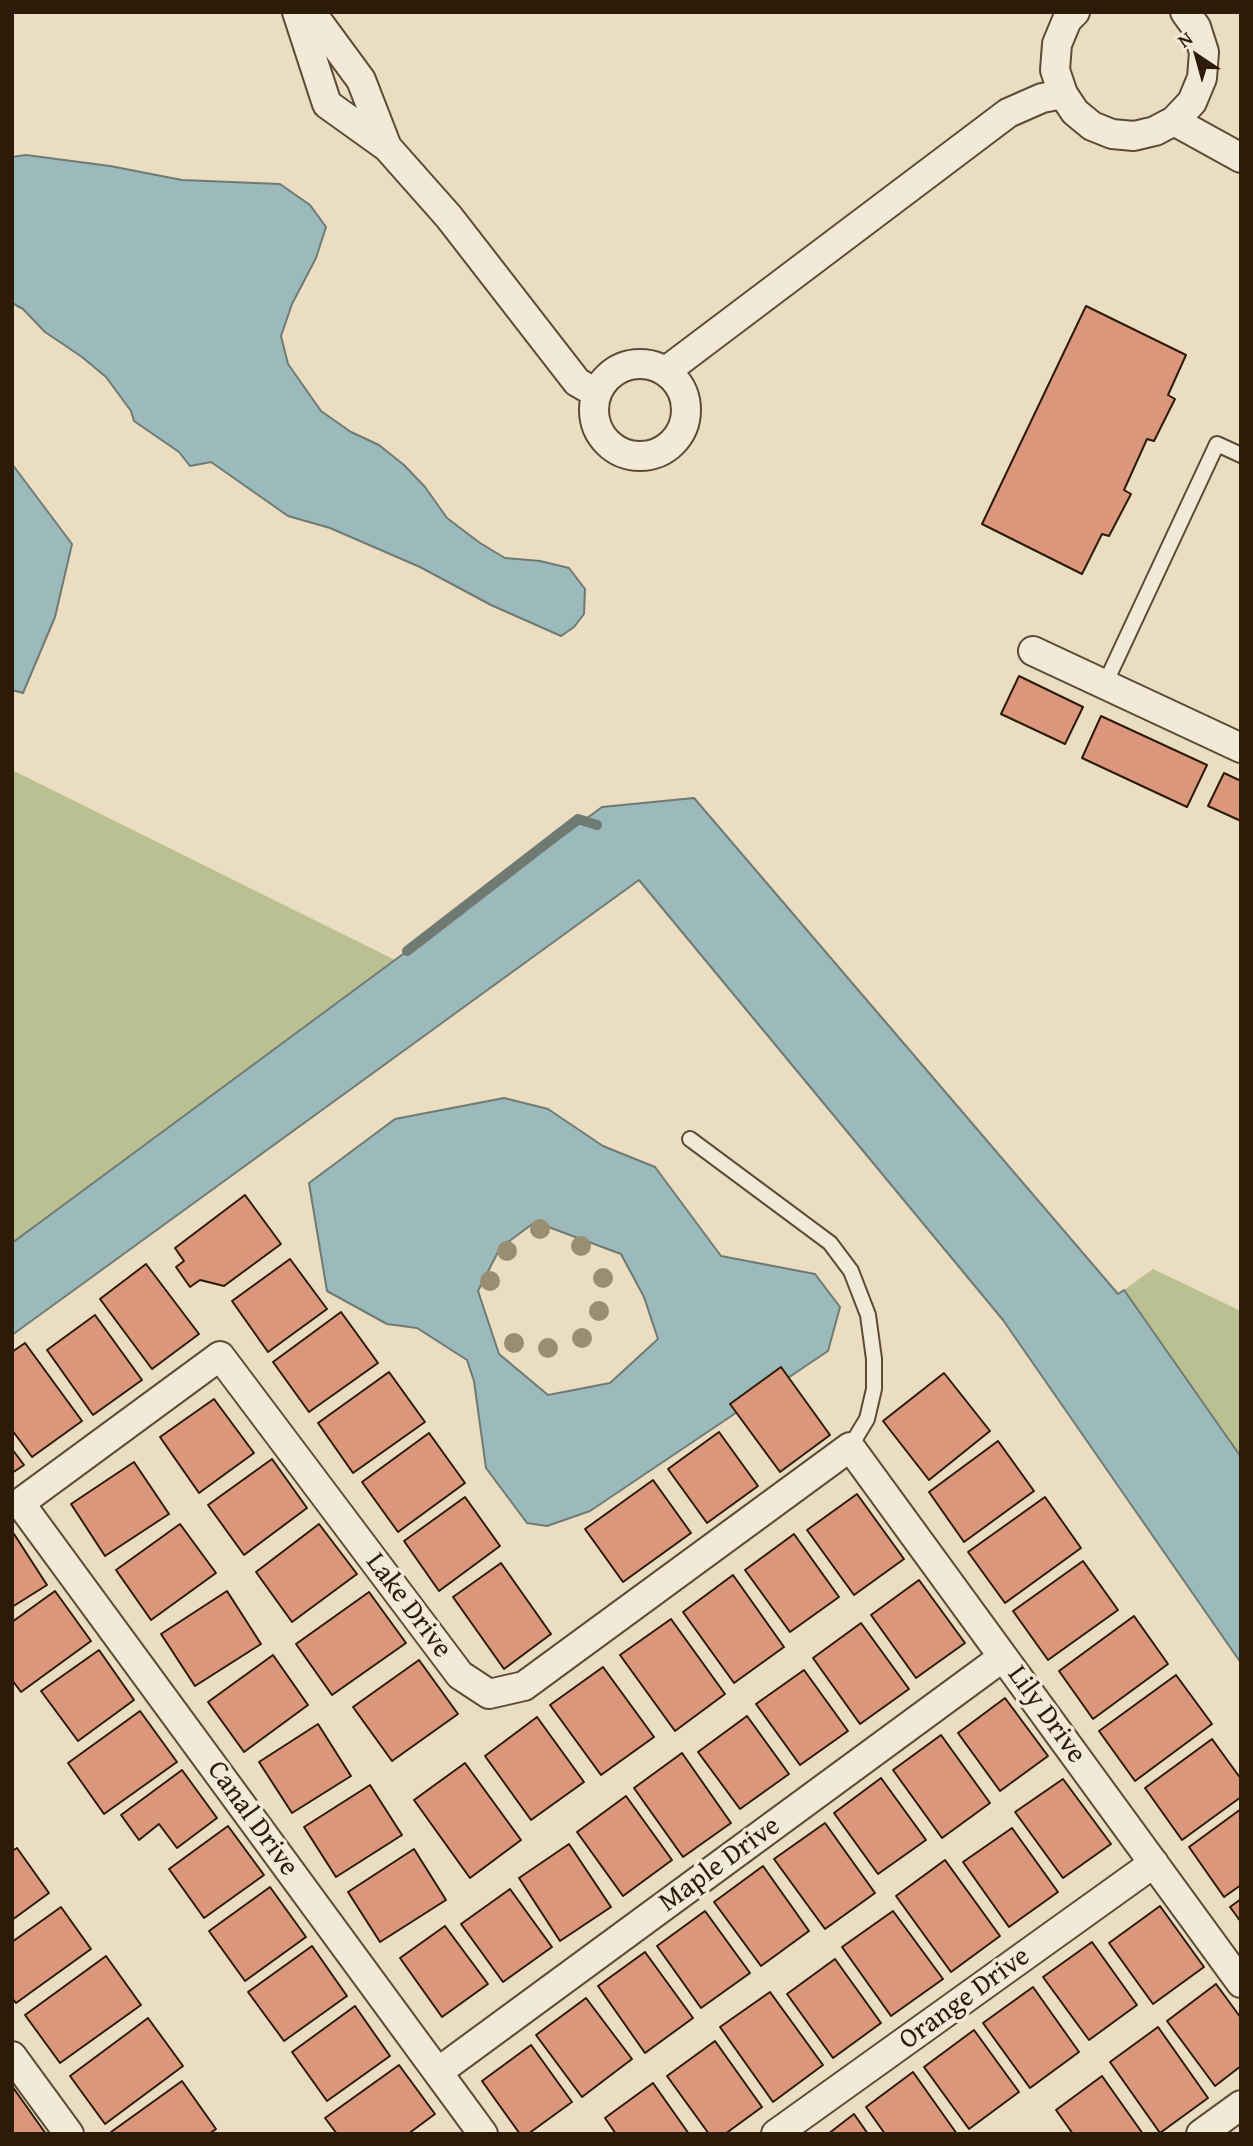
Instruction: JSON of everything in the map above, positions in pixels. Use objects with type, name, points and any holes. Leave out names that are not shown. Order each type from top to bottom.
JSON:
[{"type":"street","points":[[297,12],[327,104],[387,146],[449,217],[577,382],[596,393]]},
{"type":"street","points":[[311,12],[361,80],[387,146]]},
{"type":"street","points":[[1075,12],[1067,20],[1057,44],[1055,70],[1063,94],[1075,112],[1092,126],[1112,134],[1134,136],[1155,131],[1174,121],[1192,102],[1202,78],[1204,52],[1196,27],[1185,12]]},
{"type":"street","points":[[666,371],[1008,113],[1042,99],[1063,94]]},
{"type":"street","points":[[1174,121],[1241,158]]},
{"type":"street","points":[[626,365],[654,366],[666,371],[678,383],[685,397],[687,413],[683,428],[674,442],[661,452],[646,457],[630,456],[615,449],[603,439],[596,425],[593,409],[596,393],[614,372],[626,365]]},
{"type":"street","points":[[1033,651],[1241,748]]},
{"type":"street","name":"Lake Drive","points":[[20,1503],[220,1356],[460,1675],[489,1694],[524,1686],[850,1447]]},
{"type":"street","name":"Lily Drive","points":[[850,1447],[1241,1983]]},
{"type":"street","name":"Canal Drive","points":[[20,1503],[483,2134]]},
{"type":"street","name":"Maple Drive","points":[[438,2072],[1003,1657]]},
{"type":"street","name":"Orange Drive","points":[[776,2134],[1154,1863]]},
{"type":"street","points":[[12,2056],[69,2134]]},
{"type":"street","points":[[1201,2134],[1241,2105]]},
{"type":"lane","points":[[1104,686],[1217,444],[1241,455]]},
{"type":"lane","points":[[690,1139],[830,1244],[851,1271],[868,1315],[874,1359],[874,1389],[867,1419],[850,1447]]},
{"type":"green space","points":[[12,770],[395,960],[12,1243]]},
{"type":"green space","points":[[1153,1269],[1241,1311],[1241,1457],[1124,1290]]},
{"type":"water","points":[[26,155],[110,166],[182,180],[280,184],[310,205],[326,227],[316,258],[292,304],[281,336],[288,364],[321,411],[351,432],[379,445],[404,465],[425,487],[447,518],[480,543],[505,558],[540,561],[569,568],[585,589],[584,614],[574,627],[561,636],[491,605],[420,567],[330,528],[288,516],[211,462],[190,466],[179,452],[134,421],[131,411],[106,377],[45,332],[23,309],[12,303],[12,157]]},
{"type":"water","points":[[12,464],[72,544],[55,617],[23,693],[12,690]]},
{"type":"water","points":[[694,798],[1118,1294],[1124,1290],[1241,1457],[1241,1663],[1003,1320],[639,880],[12,1335],[12,1243],[602,807]]},
{"type":"water","points":[[504,1098],[548,1109],[603,1146],[655,1167],[721,1256],[815,1274],[840,1307],[828,1351],[590,1511],[547,1526],[527,1523],[486,1468],[474,1381],[467,1360],[417,1328],[387,1324],[327,1291],[309,1183],[395,1119]],"holes":[[[535,1222],[621,1254],[644,1297],[658,1339],[610,1383],[548,1395],[499,1354],[478,1291],[500,1248]]]},
{"type":"building","points":[[1086,306],[1186,355],[1168,395],[1175,399],[1154,441],[1147,439],[1124,490],[1131,494],[1109,536],[1102,534],[1082,574],[982,524]]},
{"type":"building","points":[[1019,676],[1083,707],[1065,744],[1001,714]]},
{"type":"building","points":[[1101,716],[1207,765],[1187,807],[1082,758]]},
{"type":"building","points":[[1224,773],[1241,781],[1241,821],[1208,806]]},
{"type":"building","points":[[245,1195],[281,1244],[224,1286],[200,1280],[190,1287],[176,1267],[184,1261],[175,1248]]},
{"type":"building","points":[[290,1259],[327,1309],[268,1352],[232,1301]]},
{"type":"building","points":[[146,1264],[199,1334],[152,1369],[100,1299]]},
{"type":"building","points":[[341,1312],[378,1363],[309,1412],[273,1362]]},
{"type":"building","points":[[95,1315],[142,1380],[93,1415],[47,1350]]},
{"type":"building","points":[[25,1343],[82,1421],[32,1457],[12,1430],[12,1352]]},
{"type":"building","points":[[781,1367],[830,1435],[780,1472],[730,1404]]},
{"type":"building","points":[[389,1372],[425,1422],[353,1473],[318,1423]]},
{"type":"building","points":[[944,1373],[990,1431],[929,1480],[883,1421]]},
{"type":"building","points":[[214,1399],[254,1453],[199,1493],[160,1437]]},
{"type":"building","points":[[719,1432],[758,1486],[707,1523],[668,1469]]},
{"type":"building","points":[[429,1433],[465,1483],[398,1532],[362,1482]]},
{"type":"building","points":[[998,1441],[1034,1491],[964,1542],[929,1492]]},
{"type":"building","points":[[12,1449],[24,1465],[12,1473]]},
{"type":"building","points":[[272,1459],[307,1508],[244,1555],[208,1505]]},
{"type":"building","points":[[134,1462],[169,1514],[105,1556],[71,1504]]},
{"type":"building","points":[[653,1480],[691,1533],[623,1582],[585,1529]]},
{"type":"building","points":[[857,1494],[904,1559],[854,1595],[807,1530]]},
{"type":"building","points":[[465,1497],[500,1546],[439,1591],[404,1541]]},
{"type":"building","points":[[1045,1497],[1081,1548],[1005,1603],[968,1552]]},
{"type":"building","points":[[180,1524],[216,1573],[151,1620],[116,1570]]},
{"type":"building","points":[[319,1524],[357,1574],[292,1622],[256,1572]]},
{"type":"building","points":[[14,1534],[47,1585],[12,1607],[12,1535]]},
{"type":"building","points":[[794,1534],[839,1597],[790,1632],[745,1570]]},
{"type":"building","points":[[1083,1561],[1118,1610],[1048,1660],[1013,1611]]},
{"type":"building","points":[[501,1563],[551,1634],[504,1669],[453,1597]]},
{"type":"building","points":[[733,1575],[784,1647],[734,1683],[683,1612]]},
{"type":"building","points":[[919,1580],[965,1643],[916,1678],[871,1615]]},
{"type":"building","points":[[55,1591],[91,1641],[21,1692],[12,1680],[12,1622]]},
{"type":"building","points":[[227,1591],[261,1644],[195,1686],[161,1634]]},
{"type":"building","points":[[369,1592],[406,1643],[332,1695],[296,1644]]},
{"type":"building","points":[[1134,1616],[1168,1664],[1093,1719],[1059,1671]]},
{"type":"building","points":[[671,1619],[725,1694],[675,1731],[620,1655]]},
{"type":"building","points":[[861,1623],[909,1689],[860,1724],[813,1658]]},
{"type":"building","points":[[99,1650],[134,1700],[78,1741],[41,1691]]},
{"type":"building","points":[[273,1655],[308,1705],[244,1752],[208,1702]]},
{"type":"building","points":[[419,1660],[458,1714],[392,1761],[353,1707]]},
{"type":"building","points":[[603,1667],[654,1737],[601,1775],[550,1705]]},
{"type":"building","points":[[804,1670],[848,1731],[800,1765],[756,1704]]},
{"type":"building","points":[[1176,1675],[1212,1724],[1135,1781],[1099,1731]]},
{"type":"building","points":[[1005,1698],[1048,1756],[1000,1791],[958,1733]]},
{"type":"building","points":[[140,1711],[177,1762],[104,1814],[68,1763]]},
{"type":"building","points":[[747,1716],[789,1774],[740,1809],[698,1752]]},
{"type":"building","points":[[537,1717],[584,1782],[531,1820],[485,1756]]},
{"type":"building","points":[[318,1724],[351,1776],[292,1813],[259,1762]]},
{"type":"building","points":[[941,1735],[990,1803],[942,1838],[893,1770]]},
{"type":"building","points":[[1212,1739],[1241,1779],[1241,1797],[1182,1840],[1145,1788]]},
{"type":"building","points":[[682,1753],[731,1823],[683,1857],[634,1788]]},
{"type":"building","points":[[465,1763],[521,1840],[470,1878],[414,1800]]},
{"type":"building","points":[[182,1770],[217,1818],[177,1848],[159,1824],[139,1840],[121,1815]]},
{"type":"building","points":[[881,1778],[926,1840],[878,1874],[834,1813]]},
{"type":"building","points":[[1063,1779],[1111,1844],[1063,1878],[1015,1812]]},
{"type":"building","points":[[370,1785],[402,1835],[336,1877],[304,1827]]},
{"type":"building","points":[[626,1796],[672,1860],[623,1896],[577,1832]]},
{"type":"building","points":[[1241,1809],[1241,1885],[1224,1897],[1189,1847]]},
{"type":"building","points":[[825,1823],[875,1893],[825,1929],[774,1859]]},
{"type":"building","points":[[228,1826],[264,1875],[204,1918],[169,1869]]},
{"type":"building","points":[[1012,1828],[1058,1892],[1009,1927],[963,1862]]},
{"type":"building","points":[[569,1844],[611,1907],[560,1941],[519,1878]]},
{"type":"building","points":[[17,1848],[49,1893],[12,1920],[12,1851]]},
{"type":"building","points":[[414,1849],[446,1900],[380,1942],[348,1892]]},
{"type":"building","points":[[945,1860],[1000,1936],[951,1972],[896,1896]]},
{"type":"building","points":[[763,1866],[809,1931],[761,1966],[714,1902]]},
{"type":"building","points":[[270,1887],[306,1937],[245,1981],[209,1931]]},
{"type":"building","points":[[510,1889],[552,1947],[503,1982],[461,1924]]},
{"type":"building","points":[[1241,1899],[1241,1922],[1230,1907]]},
{"type":"building","points":[[1160,1906],[1204,1967],[1153,2004],[1109,1943]]},
{"type":"building","points":[[61,1907],[91,1949],[16,2003],[12,1998],[12,1942]]},
{"type":"building","points":[[705,1911],[750,1973],[701,2008],[657,1946]]},
{"type":"building","points":[[893,1911],[943,1979],[891,2016],[842,1947]]},
{"type":"building","points":[[445,1926],[488,1984],[442,2017],[400,1958]]},
{"type":"building","points":[[1092,1942],[1137,2005],[1089,2040],[1043,1977]]},
{"type":"building","points":[[312,1946],[347,1996],[284,2041],[248,1992]]},
{"type":"building","points":[[645,1952],[693,2018],[645,2053],[598,1986]]},
{"type":"building","points":[[106,1956],[141,2005],[60,2063],[25,2015]]},
{"type":"building","points":[[835,1959],[881,2023],[833,2058],[787,1994]]},
{"type":"building","points":[[1216,1984],[1241,2018],[1241,2066],[1215,2086],[1167,2021]]},
{"type":"building","points":[[1033,1987],[1079,2052],[1030,2088],[983,2023]]},
{"type":"building","points":[[770,1992],[823,2065],[773,2102],[720,2027]]},
{"type":"building","points":[[586,1998],[632,2059],[582,2097],[536,2035]]},
{"type":"building","points":[[355,2006],[390,2056],[327,2101],[292,2052]]},
{"type":"building","points":[[148,2018],[183,2066],[105,2124],[70,2076]]},
{"type":"building","points":[[1158,2027],[1208,2098],[1160,2133],[1110,2062]]},
{"type":"building","points":[[974,2030],[1019,2092],[969,2129],[924,2067]]},
{"type":"building","points":[[715,2041],[762,2107],[725,2134],[709,2134],[667,2076]]},
{"type":"building","points":[[531,2045],[572,2102],[528,2134],[520,2134],[482,2081]]},
{"type":"building","points":[[399,2065],[435,2114],[408,2134],[337,2134],[325,2118]]},
{"type":"building","points":[[913,2072],[957,2134],[885,2134],[866,2107]]},
{"type":"building","points":[[1102,2076],[1143,2134],[1073,2134],[1056,2110]]},
{"type":"building","points":[[182,2081],[216,2129],[209,2134],[111,2132]]},
{"type":"building","points":[[653,2083],[689,2134],[616,2134],[605,2118]]},
{"type":"building","points":[[12,2086],[46,2134],[12,2134]]},
{"type":"building","points":[[854,2114],[868,2134],[828,2134]]},
{"type":"waterway","points":[[407,951],[578,819],[597,825]]}]
